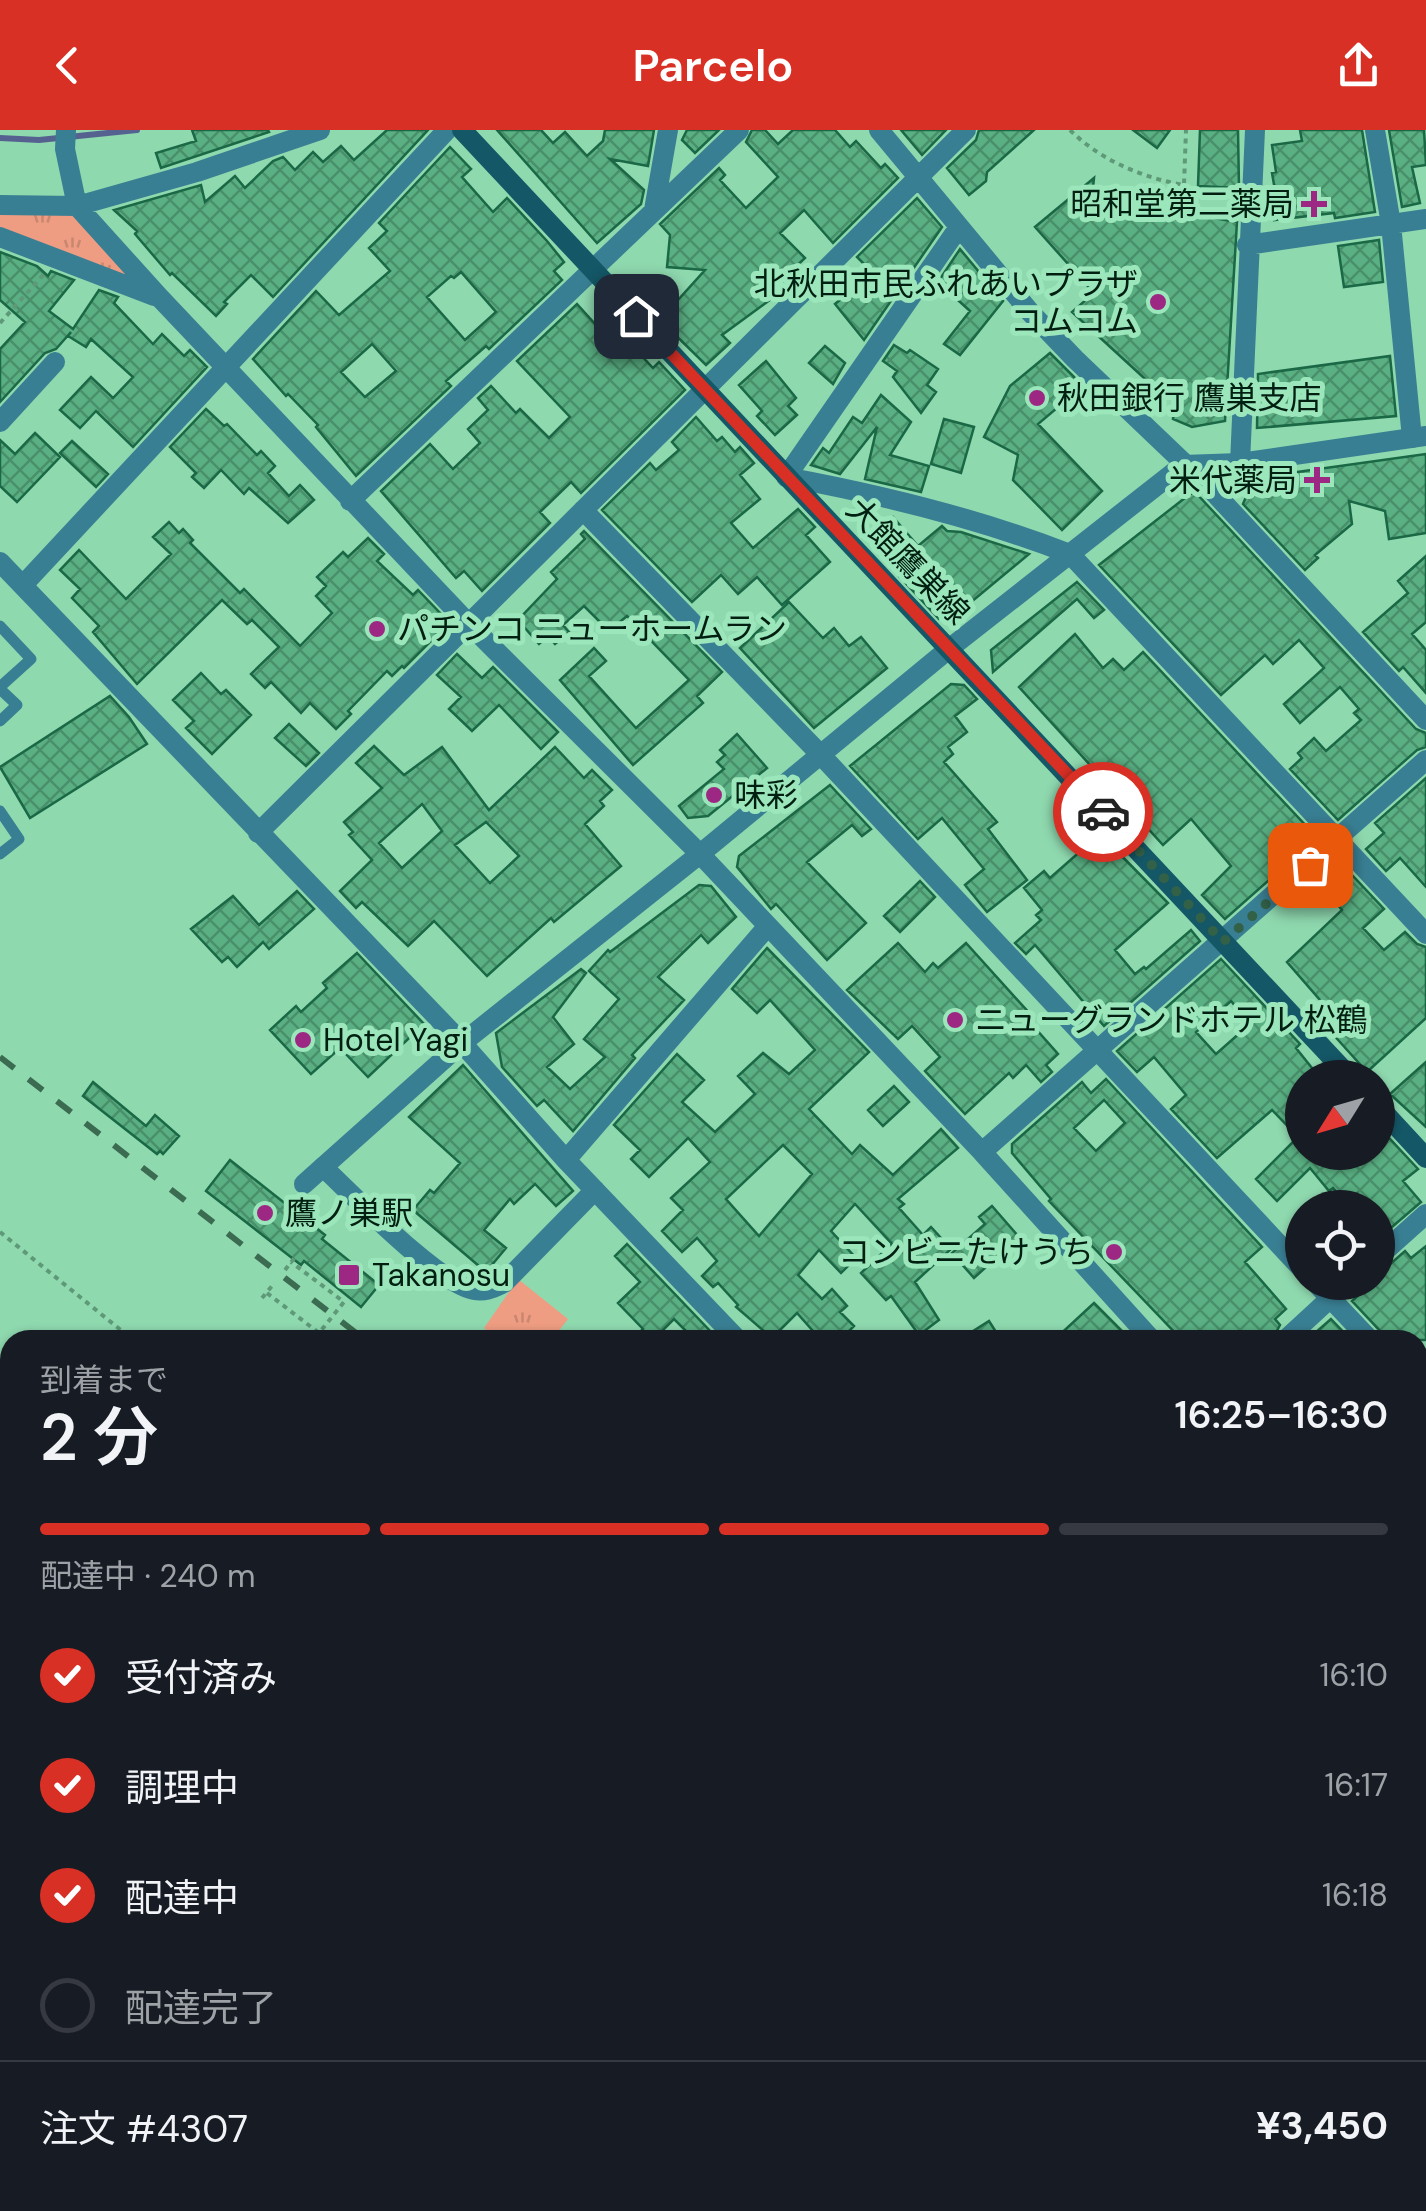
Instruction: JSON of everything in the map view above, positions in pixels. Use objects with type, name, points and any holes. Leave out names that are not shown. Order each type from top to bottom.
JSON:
[{"type":"main road","name":"大館鷹巣線","points":[[462,130],[1334,1060]]},
{"type":"main road","points":[[1395,1124],[1426,1158]]},
{"type":"street","points":[[0,206],[78,206],[197,172],[320,130]]},
{"type":"street","points":[[23,586],[447,130]]},
{"type":"street","points":[[654,210],[668,130]]},
{"type":"street","points":[[350,501],[738,130]]},
{"type":"street","points":[[879,130],[1052,336],[1206,484],[1426,720]]},
{"type":"street","points":[[258,833],[966,130]]},
{"type":"street","points":[[1240,462],[1255,130]]},
{"type":"street","points":[[304,1184],[462,1043],[1183,464],[1240,462],[1419,438],[1376,130]]},
{"type":"street","points":[[66,139],[78,206],[160,299],[467,622],[700,854],[982,1152],[1143,1330]]},
{"type":"street","points":[[1248,244],[1426,219]]},
{"type":"street","points":[[959,227],[786,477],[929,508],[1010,530],[1070,554],[1426,934]]},
{"type":"street","points":[[0,237],[160,299]]},
{"type":"street","points":[[0,422],[55,362]]},
{"type":"street","points":[[583,510],[819,753],[1285,1251]]},
{"type":"street","points":[[0,562],[462,1043],[566,1160],[728,1330]]},
{"type":"street","points":[[982,1152],[1340,840],[1426,760]]},
{"type":"street","points":[[566,1160],[768,927]]},
{"type":"street","points":[[323,1167],[406,1245],[471,1290],[490,1290],[504,1283],[595,1190]]},
{"type":"street","points":[[1395,1242],[1426,1214]]},
{"type":"street","points":[[1296,1330],[1328,1300]]},
{"type":"street","points":[[1332,1300],[1360,1330]]},
{"type":"lane","points":[[0,626],[31,659],[0,688],[16,705],[0,721]]},
{"type":"lane","points":[[0,810],[18,839],[0,854]]},
{"type":"path","points":[[1070,130],[1092,152],[1162,181],[1184,185],[1186,130]]},
{"type":"path","points":[[0,323],[57,259]]},
{"type":"path","points":[[0,1232],[121,1330]]},
{"type":"path","points":[[284,1270],[296,1256]]},
{"type":"path","points":[[291,1262],[344,1302],[321,1330]]},
{"type":"path","points":[[272,1286],[264,1295],[315,1330]]},
{"type":"green space","points":[[0,205],[77,206],[161,299],[0,237]]},
{"type":"green space","points":[[518,1279],[568,1319],[560,1330],[484,1328]]},
{"type":"building","points":[[192,130],[269,132],[161,168],[156,153],[196,141]]},
{"type":"building","points":[[387,130],[428,130],[273,297],[251,275],[224,302],[227,304],[216,316],[170,275],[135,234],[137,231],[114,210],[201,185],[205,202],[235,176],[245,188],[273,161],[283,157],[295,170],[313,152],[323,162],[341,146],[354,160]]},
{"type":"building","points":[[497,130],[541,130],[553,143],[565,132],[587,156],[603,141],[605,130],[654,130],[648,166],[610,159],[644,190],[641,204],[597,243]]},
{"type":"building","points":[[687,130],[719,130],[695,153],[682,140]]},
{"type":"building","points":[[752,130],[765,130],[778,144],[793,130],[835,130],[850,147],[856,141],[881,168],[885,164],[898,178],[833,243],[804,210],[780,233],[805,258],[784,278],[789,286],[722,335],[730,343],[706,365],[660,320],[705,270],[667,267],[670,235],[660,224],[719,168],[725,175],[720,180],[746,208],[778,177],[746,142]]},
{"type":"building","points":[[901,130],[946,130],[922,155]]},
{"type":"building","points":[[979,130],[1034,130],[987,172],[986,181],[969,195],[947,168],[976,140]]},
{"type":"building","points":[[1133,130],[1170,130],[1157,148]]},
{"type":"building","points":[[1200,130],[1238,130],[1239,188],[1198,186]]},
{"type":"building","points":[[1300,130],[1362,130],[1375,212],[1274,220],[1271,204],[1277,202],[1272,145],[1302,141]]},
{"type":"building","points":[[1389,130],[1424,130],[1426,165],[1412,167],[1420,203],[1402,207]]},
{"type":"building","points":[[450,147],[471,169],[462,177],[493,212],[507,198],[564,262],[554,271],[562,280],[489,349],[486,346],[446,381],[451,386],[356,476],[318,425],[253,359],[316,291],[339,315],[390,271],[369,248],[387,231],[379,223]],"holes":[[[461,272],[496,312],[465,340],[427,297]],[[372,344],[396,371],[365,397],[341,372]]]},
{"type":"building","name":"北秋田市民ふれあいプラザ コムコム","points":[[1094,178],[1092,197],[1237,222],[1225,421],[1192,427],[1173,419],[1177,381],[1155,388],[1072,312],[1094,293],[1035,227]]},
{"type":"building","points":[[917,198],[942,227],[864,340],[835,304],[873,273],[857,257]]},
{"type":"building","points":[[1379,240],[1383,282],[1344,287],[1338,246]]},
{"type":"building","points":[[960,249],[1003,301],[960,355],[944,344],[970,311],[938,282]]},
{"type":"building","points":[[0,252],[37,266],[48,276],[51,271],[74,280],[49,311],[73,329],[99,290],[118,297],[114,303],[153,344],[162,334],[184,356],[190,350],[207,367],[133,447],[96,411],[80,428],[60,410],[91,377],[113,398],[133,377],[91,339],[86,347],[68,336],[71,332],[56,349],[45,353],[0,402],[0,349],[25,322],[0,300]]},
{"type":"building","points":[[577,304],[596,325],[608,314],[653,368],[659,362],[685,390],[581,493],[571,482],[540,512],[550,523],[482,591],[464,571],[456,578],[381,491],[430,444],[453,469],[480,443],[468,429],[488,410],[478,398],[491,386],[516,413],[520,409],[549,438],[570,417],[517,361]]},
{"type":"building","points":[[894,345],[907,353],[910,350],[938,369],[927,385],[936,392],[921,413],[893,377],[897,371],[883,361]]},
{"type":"building","points":[[825,346],[845,363],[833,384],[809,363]]},
{"type":"building","points":[[1050,353],[1083,386],[1038,424],[1102,491],[1062,530],[1013,480],[1018,455],[984,437],[1010,386]]},
{"type":"building","points":[[1390,356],[1396,416],[1257,428],[1258,374]]},
{"type":"building","points":[[766,361],[796,398],[788,406],[797,415],[775,435],[757,416],[762,411],[739,385]]},
{"type":"building","points":[[881,395],[911,422],[890,455],[929,466],[921,492],[865,479],[877,427],[840,474],[811,465],[823,448],[829,453],[853,417],[862,423]]},
{"type":"building","points":[[206,409],[257,455],[261,451],[275,466],[268,473],[289,496],[300,485],[314,500],[288,523],[249,488],[244,494],[221,470],[204,488],[192,477],[196,473],[170,447]]},
{"type":"building","points":[[696,417],[717,441],[722,437],[735,452],[740,447],[754,463],[740,475],[760,499],[731,523],[753,548],[798,509],[815,527],[806,535],[830,562],[782,605],[757,577],[738,594],[721,575],[692,602],[602,510],[650,463],[656,470],[679,450],[672,442]]},
{"type":"building","points":[[944,419],[974,427],[961,473],[931,464]]},
{"type":"building","points":[[35,433],[60,457],[17,502],[0,486],[0,440],[15,454]]},
{"type":"building","points":[[72,441],[108,474],[96,487],[60,453]]},
{"type":"building","points":[[1426,454],[1426,533],[1389,539],[1385,511],[1349,501],[1352,524],[1315,555],[1318,558],[1305,570],[1243,504],[1254,478]]},
{"type":"building","points":[[1196,493],[1416,729],[1426,733],[1426,747],[1417,750],[1338,820],[1290,769],[1302,758],[1298,753],[1314,738],[1326,751],[1361,720],[1354,713],[1359,709],[1340,687],[1300,723],[1284,704],[1324,668],[1299,640],[1273,664],[1265,655],[1221,695],[1099,565]]},
{"type":"building","points":[[893,517],[918,546],[942,526],[947,531],[1029,554],[953,617],[939,619],[900,577],[908,572],[875,533]]},
{"type":"building","points":[[169,522],[179,533],[183,529],[193,540],[190,543],[240,593],[244,589],[300,646],[332,613],[316,596],[326,586],[317,577],[343,552],[348,557],[368,538],[384,554],[377,561],[413,595],[418,590],[442,615],[433,625],[440,632],[404,668],[392,676],[387,671],[336,729],[310,703],[301,713],[271,682],[265,688],[251,674],[279,647],[252,620],[247,624],[222,600],[137,684],[93,632],[99,626],[72,598],[80,589],[60,570],[79,550],[126,599],[171,554],[153,537]]},
{"type":"building","points":[[584,531],[722,672],[697,696],[703,703],[633,765],[560,680],[594,648],[606,661],[589,676],[636,728],[689,680],[627,616],[609,631],[584,606],[563,625],[569,632],[555,644],[548,636],[539,644],[518,620],[557,579],[551,572],[585,539],[581,534]]},
{"type":"building","points":[[1426,556],[1426,622],[1412,634],[1426,650],[1426,693],[1363,632],[1408,593],[1398,581]]},
{"type":"building","points":[[1077,582],[1104,610],[1094,618],[1077,599],[993,672],[991,650]]},
{"type":"building","points":[[789,602],[823,638],[834,628],[849,646],[861,637],[887,668],[814,728],[740,648]]},
{"type":"building","points":[[1075,634],[1103,668],[1113,659],[1124,670],[1143,652],[1309,829],[1296,842],[1303,850],[1225,919],[1202,895],[1231,866],[1191,819],[1163,845],[1019,687]]},
{"type":"building","points":[[457,654],[482,678],[493,667],[558,732],[541,749],[499,705],[472,731],[449,709],[461,697],[437,675]]},
{"type":"building","points":[[201,673],[221,694],[226,690],[251,715],[212,754],[186,728],[194,721],[173,700]]},
{"type":"building","points":[[951,684],[964,685],[977,699],[955,716],[967,732],[948,747],[953,754],[944,762],[997,822],[988,829],[1027,880],[987,912],[965,885],[984,869],[942,818],[918,839],[850,766]]},
{"type":"building","points":[[110,696],[147,744],[30,818],[0,767]]},
{"type":"building","points":[[289,724],[319,753],[306,766],[275,738]]},
{"type":"building","points":[[737,734],[767,768],[708,816],[688,818],[679,806],[724,769],[717,762],[725,755],[720,750]]},
{"type":"building","points":[[374,746],[404,775],[442,747],[489,810],[555,747],[584,778],[592,770],[612,790],[600,801],[604,806],[585,824],[621,866],[554,922],[551,918],[487,976],[434,921],[408,946],[362,902],[356,908],[340,891],[372,860],[349,835],[353,832],[344,822],[382,788],[356,763]],"holes":[[[422,804],[442,831],[402,868],[379,843]],[[486,822],[519,856],[490,883],[455,845]]]},
{"type":"building","points":[[1426,778],[1426,887],[1400,858],[1386,871],[1366,849],[1384,833],[1375,823]]},
{"type":"building","points":[[830,785],[871,829],[862,836],[852,825],[807,862],[866,923],[827,960],[776,904],[771,909],[737,867],[739,856]]},
{"type":"building","points":[[1100,834],[1168,903],[1115,950],[1135,974],[1191,930],[1200,941],[1104,1026],[1035,945],[1026,954],[1015,943],[1041,920],[1036,915],[1042,910],[1024,888],[1044,871],[1050,878]]},
{"type":"building","points":[[1336,858],[1384,909],[1363,928],[1384,950],[1405,932],[1426,947],[1426,1018],[1380,1060],[1356,1060],[1330,1031],[1340,1023],[1287,962],[1342,910],[1314,877]]},
{"type":"building","points":[[920,881],[935,897],[900,932],[884,916]]},
{"type":"building","points":[[699,885],[711,886],[736,917],[708,943],[701,935],[658,977],[684,1000],[632,1055],[635,1058],[573,1131],[544,1100],[537,1106],[502,1067],[496,1033],[581,969],[586,973],[553,1017],[574,1044],[547,1067],[570,1089],[605,1057],[584,1039],[619,999],[589,971],[608,950]]},
{"type":"building","points":[[297,891],[314,909],[269,949],[263,942],[237,967],[228,957],[222,962],[191,929],[233,896],[259,925]]},
{"type":"building","points":[[898,943],[925,972],[933,963],[938,968],[966,943],[1032,1016],[1028,1020],[1058,1054],[1046,1065],[1052,1072],[1041,1082],[1026,1065],[1013,1078],[1009,1073],[965,1114],[925,1071],[940,1057],[912,1026],[898,1039],[847,990]]},
{"type":"building","points":[[767,948],[869,1052],[809,1109],[852,1154],[860,1145],[893,1175],[941,1129],[958,1148],[898,1199],[904,1204],[899,1208],[923,1235],[931,1227],[951,1249],[915,1282],[939,1320],[926,1330],[915,1330],[891,1296],[886,1300],[861,1273],[892,1244],[855,1204],[831,1231],[856,1258],[841,1273],[819,1250],[798,1275],[822,1299],[832,1289],[847,1306],[840,1312],[854,1326],[850,1330],[812,1330],[797,1313],[780,1330],[763,1330],[736,1307],[718,1283],[713,1287],[702,1276],[717,1261],[697,1238],[682,1252],[662,1231],[683,1210],[671,1198],[710,1162],[688,1138],[649,1177],[631,1159],[640,1150],[614,1125],[677,1054],[704,1080],[682,1102],[715,1132],[755,1094],[738,1076],[763,1053],[789,1074],[815,1050],[770,1000],[757,1013],[732,989]],"holes":[[[783,1145],[812,1174],[759,1236],[726,1199]]]},
{"type":"building","points":[[357,953],[424,1024],[368,1077],[340,1048],[311,1074],[270,1030],[296,1006],[301,1012],[327,988],[323,983]]},
{"type":"building","points":[[1221,959],[1300,1044],[1296,1048],[1306,1060],[1285,1060],[1285,1124],[1272,1110],[1217,1158],[1171,1109],[1186,1095],[1154,1057],[1137,1072],[1117,1051]],"holes":[[[1231,1001],[1250,1024],[1216,1054],[1196,1032]]]},
{"type":"building","points":[[1426,1062],[1426,1127],[1395,1099],[1395,1090]]},
{"type":"building","points":[[463,1065],[573,1191],[556,1206],[535,1184],[514,1204],[510,1199],[484,1230],[506,1248],[486,1272],[413,1210],[460,1163],[409,1117]]},
{"type":"building","points":[[1106,1079],[1262,1247],[1245,1262],[1286,1309],[1275,1319],[1280,1325],[1277,1330],[1172,1330],[1049,1201],[1012,1153],[1012,1144],[1082,1082],[1091,1093]],"holes":[[[1104,1100],[1125,1123],[1096,1151],[1074,1128]]]},
{"type":"building","points":[[93,1082],[146,1126],[155,1115],[179,1136],[163,1154],[157,1154],[83,1096]]},
{"type":"building","points":[[894,1086],[909,1102],[883,1126],[868,1110]]},
{"type":"building","points":[[1395,1144],[1418,1169],[1403,1181],[1421,1202],[1395,1224],[1395,1190],[1328,1190],[1312,1170],[1395,1170]]},
{"type":"building","points":[[1285,1150],[1285,1170],[1308,1170],[1277,1201],[1256,1179]]},
{"type":"building","name":"鷹ノ巣駅","points":[[230,1160],[325,1235],[322,1239],[379,1285],[361,1307],[206,1191]]},
{"type":"building","points":[[992,1206],[1019,1237],[974,1278],[952,1253],[985,1224],[979,1217]]},
{"type":"building","points":[[627,1244],[709,1330],[685,1330],[674,1319],[663,1330],[642,1330],[618,1303],[640,1282],[615,1256]]},
{"type":"building","points":[[1426,1246],[1426,1330],[1379,1330],[1352,1301],[1395,1300],[1395,1260],[1405,1251],[1411,1258]]},
{"type":"building","points":[[1094,1303],[1121,1330],[1065,1330]]},
{"type":"building","points":[[1331,1319],[1341,1330],[1318,1330]]},
{"type":"building","points":[[989,1321],[995,1330],[975,1330]]},
{"type":"waterway","points":[[0,138],[39,140],[137,130]]},
{"type":"railway","points":[[0,1057],[352,1330]]},
{"type":"way so far","points":[[1103,812],[1223,942],[1310,865]]},
{"type":"place","name":"昭和堂第二薬局","points":[[1314,204]]},
{"type":"place","name":"北秋田市民ふれあいプラザ コムコム","points":[[1158,302]]},
{"type":"place","name":"秋田銀行 鷹巣支店","points":[[1037,398]]},
{"type":"place","name":"米代薬局","points":[[1317,480]]},
{"type":"place","name":"パチンコ ニューホームラン","points":[[377,629]]},
{"type":"place","name":"味彩","points":[[714,795]]},
{"type":"place","name":"ニューグランドホテル 松鶴","points":[[955,1020]]},
{"type":"place","name":"Hotel Yagi","points":[[303,1040]]},
{"type":"place","name":"鷹ノ巣駅","points":[[265,1213]]},
{"type":"place","name":"コンビニたけうち","points":[[1114,1252]]},
{"type":"place","name":"Takanosu","points":[[349,1275]]},
{"type":"route","points":[[636,316],[1103,812]]}]
